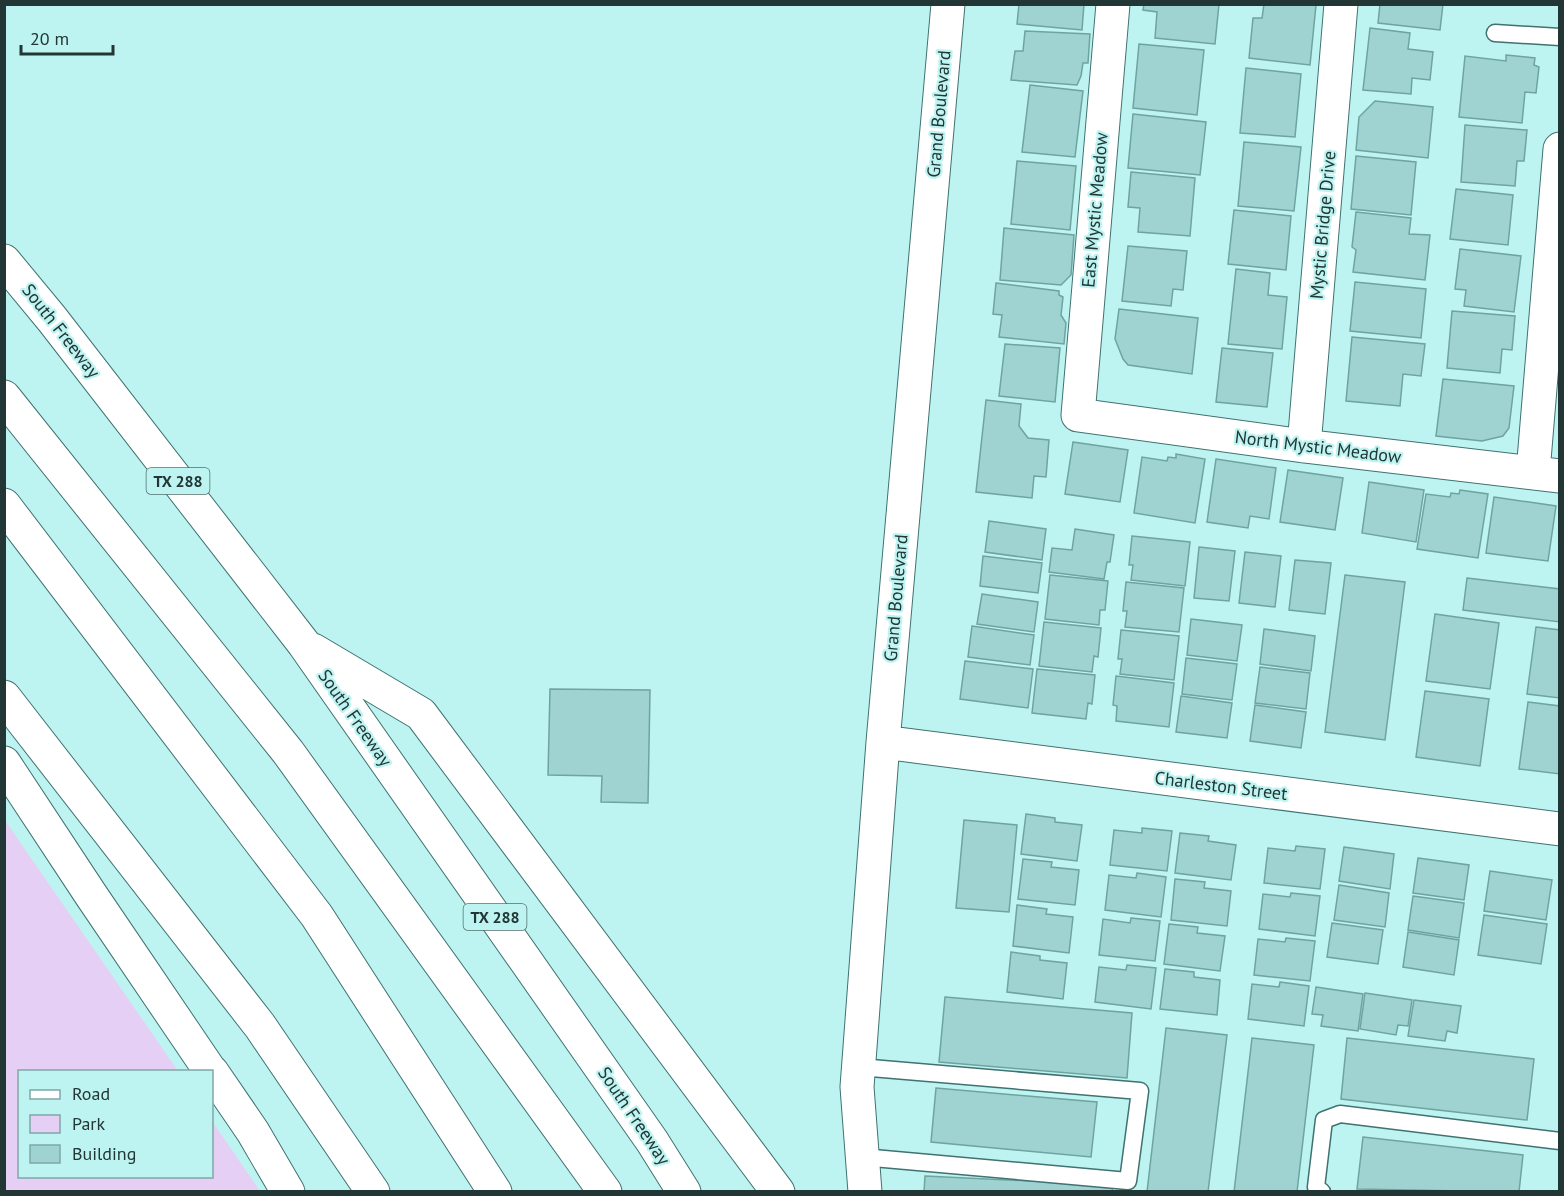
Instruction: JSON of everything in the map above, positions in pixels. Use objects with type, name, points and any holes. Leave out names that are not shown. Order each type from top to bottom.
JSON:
[{"type":"main road","name":"Grand Boulevard","points":[[865,1191],[857,1087],[883,742],[948,4]]},
{"type":"main road","name":"East Mystic Meadow","points":[[1078,415],[1113,4]]},
{"type":"main road","name":"Mystic Bridge Drive","points":[[1304,446],[1341,4]]},
{"type":"main road","points":[[1546,474],[1560,149]]},
{"type":"main road","name":"South Freeway","points":[[4,261],[304,644],[652,1141],[684,1191]]},
{"type":"main road","points":[[4,397],[288,752],[605,1191]]},
{"type":"main road","name":"North Mystic Meadow","points":[[1078,415],[1304,446],[1546,474]]},
{"type":"main road","points":[[4,505],[317,916],[495,1191]]},
{"type":"main road","points":[[304,644],[421,714],[778,1191]]},
{"type":"main road","points":[[4,698],[260,1026],[373,1191]]},
{"type":"main road","name":"Charleston Street","points":[[883,742],[1560,829]]},
{"type":"main road","points":[[4,763],[210,1070]]},
{"type":"main road","points":[[213,1075],[253,1132],[288,1191]]},
{"type":"lane","points":[[1495,33],[1560,37]]},
{"type":"lane","points":[[859,1067],[1140,1091],[1128,1182],[862,1158]]},
{"type":"lane","points":[[1322,1191],[1316,1187],[1324,1120],[1340,1114],[1560,1141]]},
{"type":"green space","points":[[4,819],[177,1070],[18,1070],[18,1178],[213,1178],[213,1122],[260,1191],[5,1191]]},
{"type":"building","points":[[1019,4],[1084,4],[1082,30],[1017,24]]},
{"type":"building","points":[[1144,4],[1219,4],[1215,44],[1155,38],[1157,12],[1143,10]]},
{"type":"building","points":[[1264,4],[1316,5],[1310,65],[1249,58],[1253,18],[1262,18]]},
{"type":"building","points":[[1380,4],[1443,4],[1440,30],[1378,23]]},
{"type":"building","points":[[1370,28],[1410,33],[1408,49],[1433,52],[1430,80],[1412,78],[1411,94],[1363,90]]},
{"type":"building","points":[[1025,31],[1090,34],[1088,63],[1083,63],[1077,85],[1011,80],[1015,51],[1023,51]]},
{"type":"building","points":[[1139,44],[1204,50],[1197,115],[1133,108]]},
{"type":"building","points":[[1506,55],[1535,58],[1534,65],[1539,67],[1536,93],[1525,92],[1522,123],[1459,117],[1465,56],[1506,61]]},
{"type":"building","points":[[1246,68],[1301,74],[1295,137],[1240,133]]},
{"type":"building","points":[[1030,85],[1083,91],[1075,157],[1022,152]]},
{"type":"building","points":[[1375,101],[1433,107],[1428,158],[1356,150],[1359,117]]},
{"type":"building","points":[[1133,114],[1206,122],[1200,175],[1128,168]]},
{"type":"building","points":[[1465,125],[1527,130],[1524,161],[1517,161],[1515,186],[1461,182]]},
{"type":"building","points":[[1244,142],[1301,147],[1294,211],[1238,206]]},
{"type":"building","points":[[1356,156],[1416,162],[1411,215],[1351,209]]},
{"type":"building","points":[[1017,161],[1076,166],[1070,230],[1011,224]]},
{"type":"building","points":[[1131,172],[1195,178],[1190,236],[1138,232],[1140,208],[1128,207]]},
{"type":"building","points":[[1456,189],[1513,195],[1508,245],[1450,239]]},
{"type":"building","points":[[1234,210],[1291,216],[1286,270],[1228,264]]},
{"type":"building","points":[[1356,212],[1411,218],[1409,234],[1430,235],[1425,280],[1353,272],[1356,250],[1352,247]]},
{"type":"building","points":[[1004,228],[1074,235],[1071,275],[1061,285],[1000,280]]},
{"type":"building","points":[[1128,246],[1187,251],[1183,290],[1173,289],[1171,306],[1122,301]]},
{"type":"building","points":[[1460,249],[1521,256],[1514,312],[1464,306],[1466,290],[1455,289]]},
{"type":"building","points":[[1236,269],[1270,273],[1268,295],[1287,297],[1282,349],[1228,344]]},
{"type":"building","points":[[1355,282],[1426,289],[1421,338],[1350,331]]},
{"type":"building","points":[[996,283],[1059,291],[1059,295],[1063,297],[1061,315],[1066,323],[1064,344],[999,337],[1002,315],[993,314]]},
{"type":"building","points":[[1119,309],[1198,318],[1192,374],[1128,365],[1115,339]]},
{"type":"building","points":[[1452,311],[1515,316],[1512,350],[1502,349],[1500,373],[1447,368]]},
{"type":"building","points":[[1352,337],[1425,344],[1421,376],[1403,374],[1400,406],[1346,401]]},
{"type":"building","points":[[1005,344],[1060,348],[1055,402],[999,396]]},
{"type":"building","points":[[1222,348],[1273,353],[1267,407],[1216,402]]},
{"type":"building","points":[[1443,379],[1514,386],[1509,428],[1503,436],[1482,441],[1436,436]]},
{"type":"building","points":[[986,400],[1021,404],[1019,426],[1028,438],[1049,440],[1046,477],[1034,476],[1032,498],[976,492]]},
{"type":"building","points":[[1073,442],[1128,450],[1120,502],[1065,494]]},
{"type":"building","points":[[1176,454],[1205,459],[1195,523],[1134,513],[1142,457],[1167,461],[1168,457],[1176,458]]},
{"type":"building","points":[[1216,459],[1276,468],[1269,519],[1250,516],[1248,528],[1207,522]]},
{"type":"building","points":[[1288,470],[1343,478],[1335,530],[1280,522]]},
{"type":"building","points":[[1369,482],[1424,490],[1416,542],[1362,533]]},
{"type":"building","points":[[1460,490],[1488,494],[1478,558],[1417,549],[1426,494],[1450,497],[1451,493],[1459,494]]},
{"type":"building","points":[[1494,497],[1556,506],[1548,561],[1486,553]]},
{"type":"building","points":[[989,521],[1046,529],[1042,560],[985,552]]},
{"type":"building","points":[[1075,529],[1114,535],[1110,562],[1107,562],[1104,579],[1049,572],[1052,548],[1072,550]]},
{"type":"building","points":[[1132,536],[1190,542],[1185,586],[1131,580],[1133,565],[1129,565]]},
{"type":"building","points":[[1199,547],[1235,551],[1229,601],[1194,598]]},
{"type":"building","points":[[1245,552],[1281,556],[1275,607],[1239,603]]},
{"type":"building","points":[[983,556],[1042,563],[1038,593],[980,586]]},
{"type":"building","points":[[1295,560],[1331,563],[1325,614],[1289,610]]},
{"type":"building","points":[[1050,575],[1108,581],[1105,610],[1100,610],[1099,625],[1045,619]]},
{"type":"building","points":[[1345,575],[1405,582],[1385,740],[1325,732]]},
{"type":"building","points":[[1467,578],[1560,589],[1560,622],[1463,610]]},
{"type":"building","points":[[1126,582],[1184,588],[1179,632],[1125,627],[1127,611],[1123,611]]},
{"type":"building","points":[[982,594],[1038,602],[1034,632],[977,624]]},
{"type":"building","points":[[1435,614],[1499,623],[1490,689],[1426,681]]},
{"type":"building","points":[[1191,619],[1242,625],[1237,661],[1187,655]]},
{"type":"building","points":[[1044,622],[1101,628],[1098,657],[1094,656],[1092,672],[1039,666]]},
{"type":"building","points":[[972,626],[1034,635],[1030,665],[968,657]]},
{"type":"building","points":[[1536,627],[1560,630],[1560,698],[1527,694]]},
{"type":"building","points":[[1264,629],[1315,636],[1311,671],[1260,664]]},
{"type":"building","points":[[1121,630],[1179,636],[1174,680],[1120,674],[1122,659],[1118,659]]},
{"type":"building","points":[[1186,658],[1237,664],[1232,700],[1182,694]]},
{"type":"building","points":[[965,661],[1033,669],[1028,708],[960,699]]},
{"type":"building","points":[[1260,667],[1310,673],[1306,709],[1255,703]]},
{"type":"building","points":[[1037,669],[1095,675],[1092,704],[1088,703],[1086,719],[1032,713]]},
{"type":"building","points":[[1116,676],[1174,683],[1169,727],[1116,721],[1117,706],[1113,705]]},
{"type":"building","points":[[550,689],[650,690],[648,803],[601,802],[602,776],[548,775]]},
{"type":"building","points":[[1425,691],[1489,699],[1480,766],[1416,757]]},
{"type":"building","points":[[1181,696],[1232,703],[1227,738],[1176,732]]},
{"type":"building","points":[[1528,702],[1560,706],[1560,774],[1519,769]]},
{"type":"building","points":[[1255,705],[1306,712],[1301,748],[1250,741]]},
{"type":"building","points":[[1026,814],[1055,818],[1055,822],[1082,825],[1077,861],[1021,854]]},
{"type":"building","points":[[964,820],[1017,825],[1009,912],[956,908]]},
{"type":"building","points":[[1142,828],[1172,831],[1167,871],[1110,865],[1114,830],[1142,833]]},
{"type":"building","points":[[1180,833],[1209,836],[1208,841],[1236,845],[1231,880],[1175,873]]},
{"type":"building","points":[[1296,846],[1325,849],[1320,889],[1264,883],[1268,848],[1295,851]]},
{"type":"building","points":[[1344,847],[1394,854],[1390,889],[1339,881]]},
{"type":"building","points":[[1418,858],[1469,865],[1464,900],[1413,893]]},
{"type":"building","points":[[1023,859],[1052,862],[1051,867],[1079,870],[1075,905],[1018,899]]},
{"type":"building","points":[[1490,871],[1552,880],[1546,920],[1484,911]]},
{"type":"building","points":[[1137,873],[1166,877],[1161,917],[1105,910],[1109,875],[1136,878]]},
{"type":"building","points":[[1175,879],[1205,882],[1204,888],[1231,891],[1227,926],[1171,920]]},
{"type":"building","points":[[1339,885],[1389,893],[1385,927],[1334,920]]},
{"type":"building","points":[[1291,893],[1320,896],[1315,936],[1259,929],[1263,894],[1290,897]]},
{"type":"building","points":[[1413,896],[1464,903],[1459,938],[1408,930]]},
{"type":"building","points":[[1017,905],[1047,909],[1046,914],[1073,917],[1069,953],[1013,946]]},
{"type":"building","points":[[1484,915],[1547,924],[1541,964],[1478,955]]},
{"type":"building","points":[[1131,918],[1160,921],[1155,961],[1099,955],[1103,919],[1130,923]]},
{"type":"building","points":[[1332,923],[1383,930],[1378,964],[1327,957]]},
{"type":"building","points":[[1169,924],[1198,927],[1197,933],[1225,936],[1220,971],[1164,964]]},
{"type":"building","points":[[1408,932],[1459,940],[1454,975],[1403,967]]},
{"type":"building","points":[[1286,938],[1315,941],[1310,981],[1254,975],[1258,939],[1285,942]]},
{"type":"building","points":[[1011,952],[1040,956],[1040,960],[1067,963],[1063,999],[1007,992]]},
{"type":"building","points":[[1127,965],[1156,968],[1151,1009],[1095,1002],[1099,967],[1126,970]]},
{"type":"building","points":[[1165,969],[1194,972],[1194,977],[1220,980],[1217,1015],[1160,1009]]},
{"type":"building","points":[[1280,982],[1309,986],[1304,1026],[1248,1019],[1252,984],[1279,987]]},
{"type":"building","points":[[1316,987],[1363,994],[1358,1031],[1321,1026],[1323,1015],[1312,1014]]},
{"type":"building","points":[[1365,993],[1412,1000],[1408,1026],[1398,1025],[1396,1035],[1360,1029]]},
{"type":"building","points":[[945,997],[1132,1013],[1127,1078],[939,1062]]},
{"type":"building","points":[[1414,1000],[1461,1006],[1457,1033],[1447,1031],[1445,1041],[1408,1036]]},
{"type":"building","points":[[1166,1028],[1227,1035],[1208,1192],[1147,1192]]},
{"type":"building","points":[[1252,1038],[1314,1045],[1297,1192],[1234,1192]]},
{"type":"building","points":[[1347,1038],[1534,1059],[1527,1120],[1341,1099]]},
{"type":"building","points":[[936,1088],[1097,1102],[1091,1157],[931,1142]]},
{"type":"building","points":[[1363,1137],[1523,1155],[1519,1192],[1357,1189]]},
{"type":"building","points":[[925,1176],[1113,1185],[1112,1192],[924,1192]]}]
